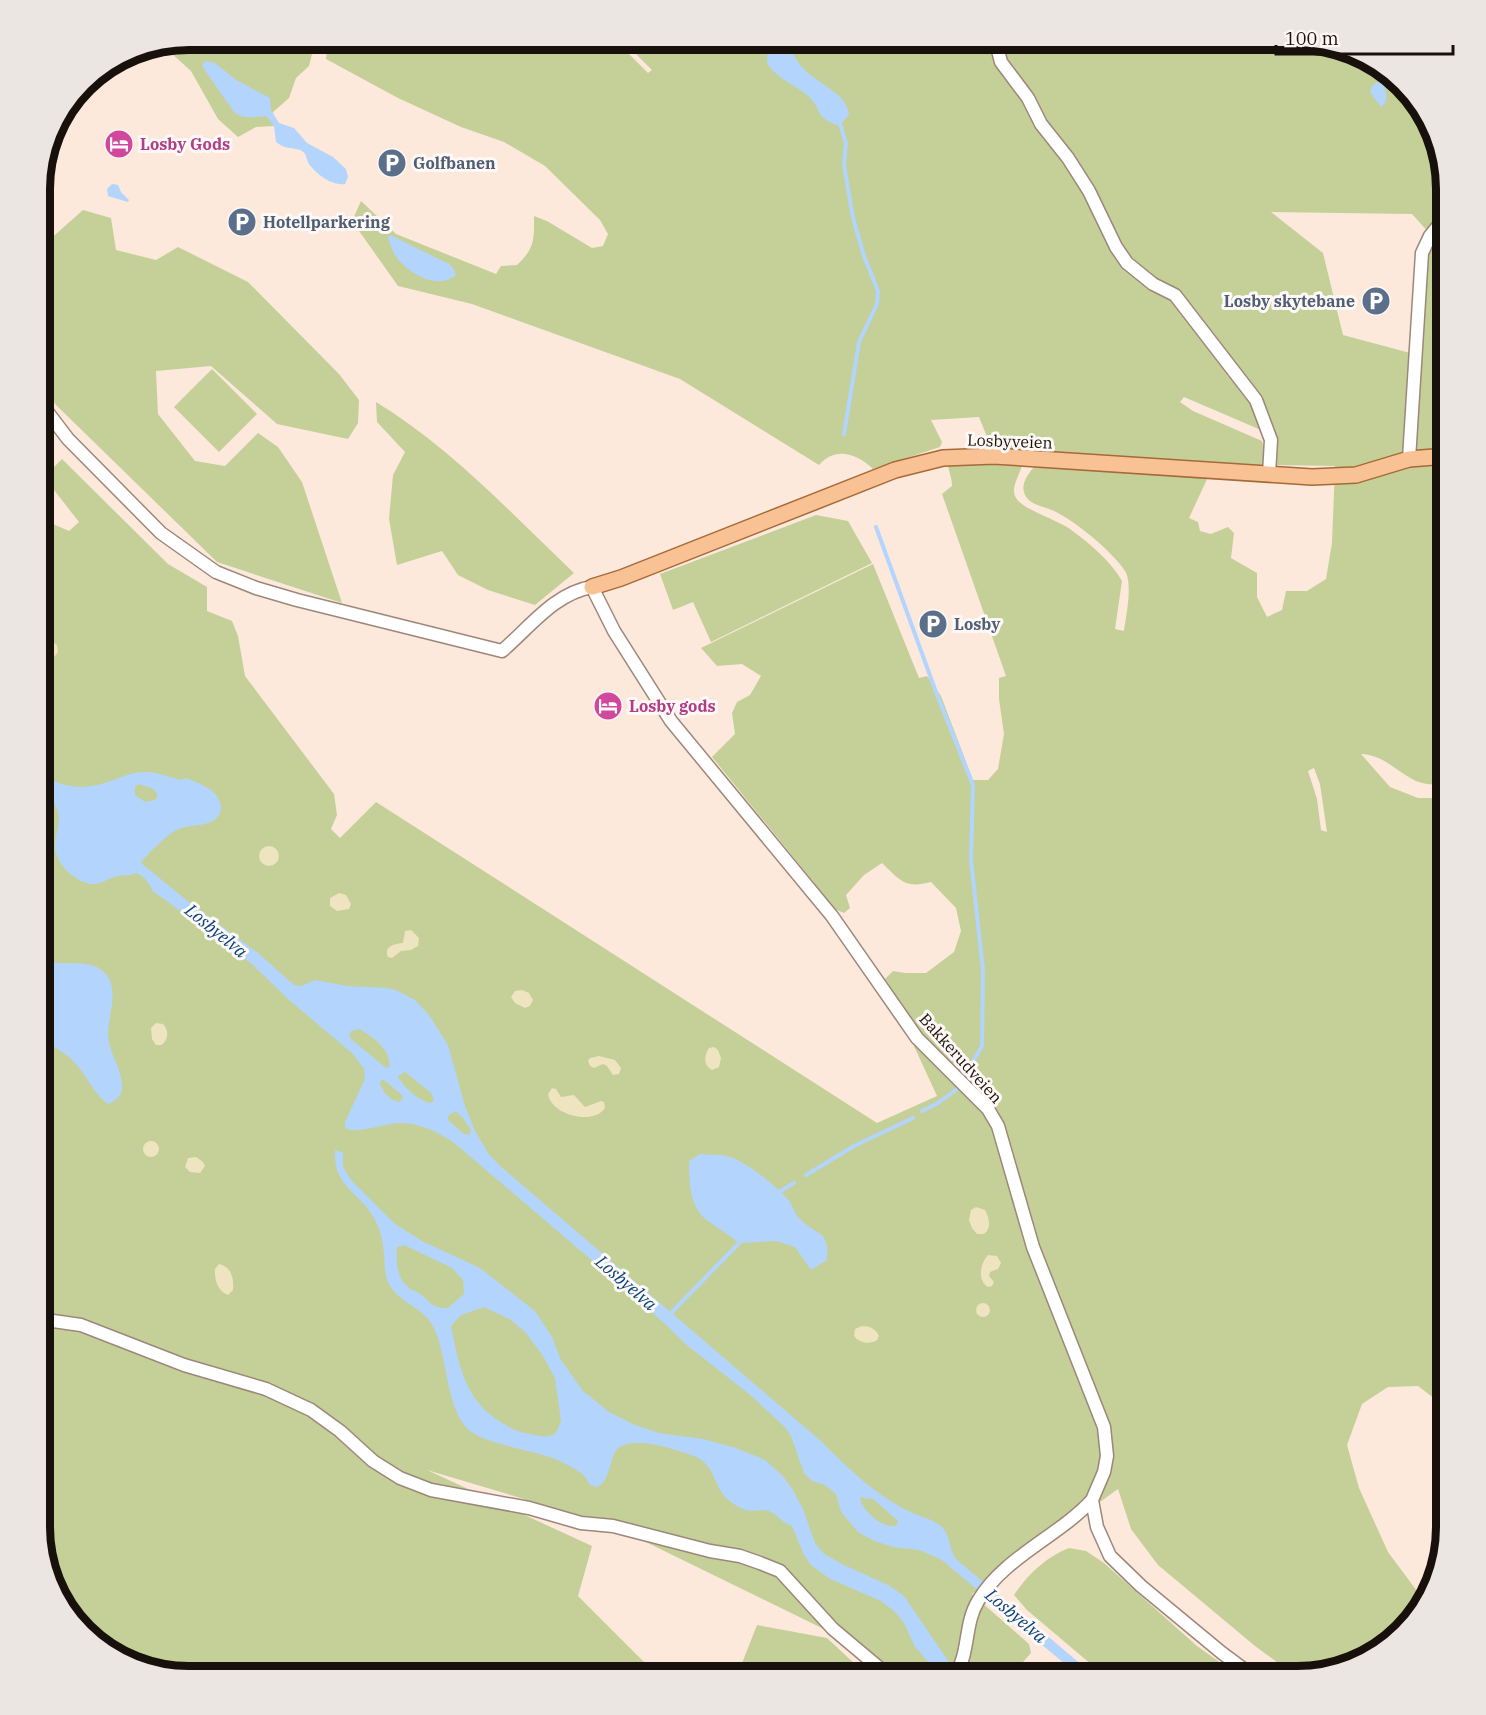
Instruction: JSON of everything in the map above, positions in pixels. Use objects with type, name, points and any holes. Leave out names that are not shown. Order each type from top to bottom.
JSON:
[{"type":"main road","name":"Losbyveien","points":[[592,587],[895,470],[943,458],[994,456],[1312,477],[1356,475],[1409,459],[1436,457]]},
{"type":"street","points":[[998,50],[1001,62],[1028,98],[1041,124],[1068,158],[1089,191],[1116,247],[1127,263],[1153,284],[1175,295],[1256,400],[1271,440],[1269,474]]},
{"type":"street","points":[[1409,459],[1422,254],[1436,229]]},
{"type":"street","points":[[50,415],[69,439],[161,533],[216,572],[256,588],[502,651],[561,597],[579,589],[592,587]]},
{"type":"street","name":"Bakkerudveien","points":[[592,587],[614,631],[671,721],[832,916],[917,1038],[988,1109],[998,1126],[1033,1247],[1104,1427],[1107,1456],[1104,1472],[1092,1500]]},
{"type":"street","points":[[50,1321],[81,1325],[184,1365],[266,1389],[311,1410],[340,1431],[373,1461],[400,1478],[431,1490],[528,1508],[581,1523],[631,1530],[662,1540],[740,1556],[780,1571],[833,1629],[877,1666]]},
{"type":"street","points":[[1092,1500],[1097,1527],[1110,1556],[1141,1586],[1240,1666]]},
{"type":"street","points":[[959,1666],[965,1653],[972,1615],[981,1596],[1024,1554],[1079,1514],[1092,1500]]},
{"type":"green space","points":[[313,50],[309,66],[296,78],[289,98],[273,112],[274,126],[256,127],[238,137],[218,119],[191,71],[169,51]]},
{"type":"green space","points":[[327,50],[623,50],[648,73],[652,70],[631,50],[1307,50],[1342,57],[1367,68],[1396,90],[1418,119],[1434,161],[1436,241],[1412,214],[1271,212],[1323,253],[1343,335],[1414,354],[1430,236],[1436,241],[1436,784],[1418,782],[1380,759],[1361,754],[1390,787],[1418,798],[1436,798],[1436,1400],[1418,1386],[1388,1387],[1362,1404],[1347,1445],[1359,1488],[1388,1552],[1420,1593],[1396,1625],[1367,1647],[1334,1661],[1282,1666],[1158,1565],[1131,1529],[1118,1489],[972,1594],[1029,1644],[1031,1653],[1019,1666],[867,1666],[834,1634],[611,1525],[427,1470],[592,1546],[578,1596],[648,1666],[188,1666],[170,1664],[152,1661],[111,1642],[90,1625],[68,1596],[54,1563],[50,1527],[50,523],[69,531],[79,522],[54,490],[54,467],[62,459],[168,564],[207,587],[207,611],[232,621],[238,636],[245,676],[334,794],[337,815],[331,829],[340,838],[376,802],[877,1123],[937,1096],[908,1033],[916,1027],[885,979],[893,971],[926,973],[954,952],[961,931],[956,908],[931,882],[908,884],[882,863],[864,875],[846,895],[850,908],[844,913],[830,907],[816,885],[712,757],[735,734],[732,713],[737,702],[750,695],[761,676],[742,664],[717,666],[701,648],[873,564],[919,678],[927,676],[941,696],[973,780],[988,780],[998,769],[1004,734],[999,699],[999,678],[1006,676],[942,494],[952,486],[948,462],[1000,462],[1022,465],[1014,488],[1018,501],[1077,534],[1105,559],[1122,581],[1115,629],[1124,631],[1129,592],[1125,571],[1103,546],[1082,529],[1062,515],[1029,500],[1024,492],[1024,485],[1034,467],[1208,477],[1189,518],[1198,522],[1200,531],[1211,534],[1228,527],[1234,533],[1231,558],[1257,573],[1257,597],[1267,617],[1282,610],[1286,591],[1307,591],[1326,579],[1332,543],[1335,466],[1275,465],[1275,436],[1184,397],[1180,402],[1193,411],[1262,441],[1266,453],[1265,464],[1257,467],[992,449],[979,417],[931,420],[942,442],[940,447],[873,469],[860,459],[846,454],[832,455],[819,465],[680,379],[472,304],[398,286],[352,221],[361,201],[396,234],[496,274],[501,266],[517,265],[527,254],[533,238],[534,216],[547,221],[592,248],[603,246],[608,234],[600,220],[545,166],[504,142],[461,127],[398,98],[326,59]],"holes":[[[1314,768],[1320,784],[1327,832],[1321,830],[1317,799],[1308,771]]]},
{"type":"green space","points":[[83,210],[111,218],[116,250],[156,260],[178,247],[248,282],[339,374],[359,400],[358,423],[348,439],[277,424],[211,366],[156,371],[158,414],[195,461],[225,466],[258,433],[278,447],[302,482],[342,603],[217,562],[56,405],[50,395],[50,239]]},
{"type":"green space","points":[[212,369],[257,414],[219,452],[174,407]]},
{"type":"green space","points":[[376,402],[429,439],[454,460],[574,573],[535,605],[488,590],[458,575],[442,551],[397,565],[389,519],[393,475],[405,452],[377,422]]},
{"type":"green space","points":[[816,515],[848,521],[872,563],[711,642],[693,602],[673,610],[660,574]]},
{"type":"green space","points":[[1069,1548],[1086,1551],[1104,1563],[1197,1646],[1225,1666],[1093,1666],[1027,1610],[1014,1595],[1038,1567]]},
{"type":"green space","points":[[757,1625],[827,1638],[857,1666],[741,1666]]},
{"type":"sand","points":[[50,640],[57,645],[58,652],[50,657]]},
{"type":"sand","points":[[265,846],[273,846],[279,852],[279,860],[273,866],[265,866],[259,860],[259,852]]},
{"type":"sand","points":[[339,893],[346,895],[351,904],[349,909],[337,911],[330,906],[330,898]]},
{"type":"sand","points":[[411,930],[419,938],[418,946],[411,950],[401,951],[392,958],[388,957],[388,948],[403,943],[405,931]]},
{"type":"sand","points":[[522,990],[529,993],[533,1000],[530,1006],[525,1008],[515,1003],[511,997],[515,991]]},
{"type":"sand","points":[[156,1023],[163,1024],[167,1032],[167,1038],[161,1045],[156,1045],[152,1039],[151,1028]]},
{"type":"sand","points":[[714,1047],[721,1058],[719,1067],[712,1070],[707,1066],[705,1057],[709,1048]]},
{"type":"sand","points":[[599,1056],[615,1060],[621,1068],[619,1074],[613,1075],[603,1064],[594,1068],[590,1066],[588,1061],[590,1058]]},
{"type":"sand","points":[[552,1088],[556,1089],[561,1097],[574,1095],[585,1107],[601,1101],[604,1102],[605,1108],[591,1116],[573,1116],[556,1108],[548,1094]]},
{"type":"sand","points":[[151,1141],[159,1149],[151,1157],[143,1149]]},
{"type":"sand","points":[[196,1157],[205,1166],[200,1173],[190,1172],[185,1167],[188,1158]]},
{"type":"sand","points":[[976,1207],[985,1210],[988,1216],[989,1226],[984,1234],[977,1234],[969,1220],[971,1210]]},
{"type":"sand","points":[[988,1255],[997,1256],[1001,1263],[998,1269],[990,1272],[989,1276],[994,1282],[988,1287],[982,1280],[981,1272]]},
{"type":"sand","points":[[219,1264],[227,1268],[232,1278],[233,1290],[228,1295],[219,1288],[216,1281],[215,1269]]},
{"type":"sand","points":[[983,1303],[988,1305],[990,1310],[988,1315],[983,1317],[978,1315],[976,1310],[978,1305]]},
{"type":"sand","points":[[862,1326],[874,1330],[879,1336],[877,1340],[868,1343],[856,1338],[855,1329]]},
{"type":"water","points":[[769,50],[792,50],[809,74],[842,99],[849,114],[842,123],[837,125],[825,119],[812,100],[773,71],[767,60]]},
{"type":"water","points":[[206,61],[215,63],[236,80],[270,98],[271,110],[279,123],[294,128],[307,143],[333,157],[346,169],[348,177],[345,184],[325,179],[312,168],[302,151],[284,147],[276,142],[274,126],[266,116],[246,117],[234,112],[204,69],[202,64]]},
{"type":"water","points":[[1377,82],[1384,85],[1386,94],[1386,100],[1381,107],[1370,92],[1372,86]]},
{"type":"water","points":[[112,184],[118,185],[129,200],[128,202],[108,196],[107,189]]},
{"type":"water","points":[[390,235],[449,264],[456,275],[440,281],[423,278],[400,262],[388,238]]},
{"type":"water","name":"Losbyelva","points":[[145,772],[181,780],[186,778],[213,791],[221,807],[217,818],[207,824],[184,827],[172,833],[141,863],[190,903],[258,953],[294,985],[301,986],[315,980],[348,986],[387,988],[415,1000],[429,1015],[448,1045],[465,1106],[475,1131],[488,1153],[499,1165],[822,1442],[864,1482],[900,1507],[942,1527],[957,1560],[1083,1666],[1067,1666],[942,1560],[919,1550],[893,1547],[874,1541],[858,1532],[841,1512],[836,1494],[825,1485],[812,1481],[804,1473],[791,1436],[785,1427],[453,1142],[428,1129],[407,1123],[356,1130],[345,1128],[345,1122],[365,1079],[364,1069],[353,1054],[289,1000],[252,964],[153,891],[146,880],[136,873],[117,876],[96,884],[81,881],[68,872],[58,859],[56,852],[55,841],[59,816],[51,798],[50,779],[68,786],[84,787],[133,773]],"holes":[[[138,784],[152,788],[158,795],[155,800],[145,802],[135,795],[135,787]],[[359,1029],[375,1040],[384,1049],[389,1067],[386,1068],[351,1039],[349,1036],[351,1031]],[[405,1072],[431,1093],[434,1100],[431,1103],[422,1100],[412,1093],[398,1076]],[[384,1080],[403,1098],[399,1102],[390,1098],[385,1093],[380,1083]],[[455,1111],[462,1117],[471,1130],[469,1135],[464,1134],[448,1120],[448,1116]],[[860,1498],[872,1498],[898,1523],[890,1526],[879,1521],[869,1513]]]},
{"type":"water","points":[[50,962],[79,963],[101,969],[112,987],[108,1035],[122,1081],[120,1096],[109,1104],[104,1101],[79,1068],[50,1044]]},
{"type":"water","points":[[335,1150],[343,1153],[343,1167],[351,1180],[395,1224],[422,1241],[480,1268],[535,1311],[552,1337],[561,1360],[583,1391],[609,1412],[659,1433],[703,1439],[736,1448],[765,1460],[782,1475],[793,1490],[803,1509],[815,1543],[824,1554],[890,1586],[904,1596],[951,1665],[932,1666],[915,1647],[904,1623],[895,1612],[881,1601],[830,1579],[811,1565],[804,1555],[792,1526],[769,1511],[748,1511],[729,1501],[705,1463],[691,1455],[654,1444],[624,1445],[617,1449],[605,1480],[597,1487],[591,1485],[577,1470],[555,1459],[497,1443],[469,1430],[455,1407],[435,1331],[429,1320],[398,1295],[389,1284],[385,1273],[382,1240],[376,1222],[338,1172]],"holes":[[[404,1245],[452,1268],[463,1280],[464,1294],[448,1308],[439,1307],[404,1283],[397,1263],[397,1247]],[[484,1307],[511,1320],[526,1333],[543,1356],[555,1378],[561,1421],[556,1433],[548,1436],[514,1430],[491,1415],[472,1394],[461,1369],[451,1326],[461,1315]]]},
{"type":"water","points":[[700,1154],[724,1155],[734,1159],[770,1182],[790,1202],[799,1218],[824,1238],[827,1260],[811,1270],[795,1247],[776,1241],[739,1243],[708,1221],[697,1209],[690,1186],[689,1161]]},
{"type":"waterway","points":[[840,124],[846,143],[844,165],[853,218],[864,256],[878,291],[877,304],[859,342],[844,434]]},
{"type":"waterway","points":[[876,527],[936,692],[973,785],[971,860],[983,970],[982,1046],[957,1089],[922,1111]]},
{"type":"waterway","points":[[806,1175],[854,1146],[913,1118]]},
{"type":"waterway","points":[[779,1192],[794,1183]]},
{"type":"waterway","points":[[668,1316],[739,1243]]},
{"type":"place","name":"Losby Gods","points":[[119,144]]},
{"type":"place","name":"Golfbanen","points":[[392,163]]},
{"type":"place","name":"Hotellparkering","points":[[242,222]]},
{"type":"place","name":"Losby skytebane","points":[[1376,301]]},
{"type":"place","name":"Losby","points":[[933,624]]},
{"type":"place","name":"Losby gods","points":[[608,706]]}]
